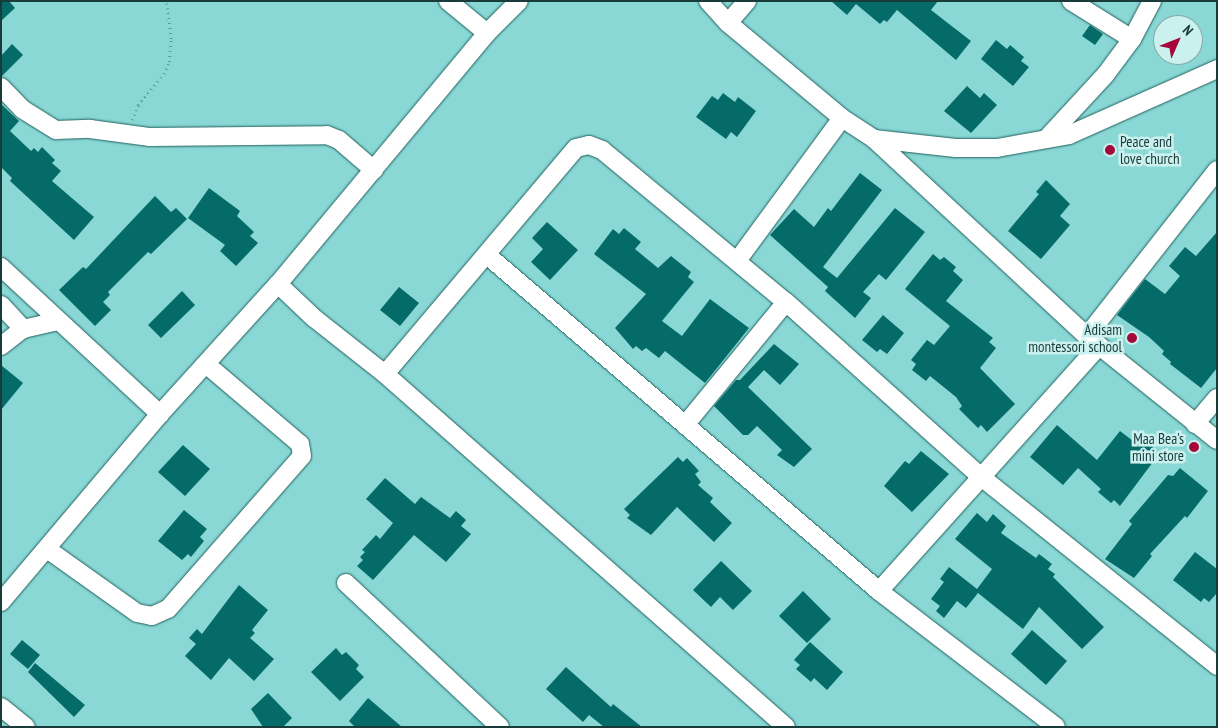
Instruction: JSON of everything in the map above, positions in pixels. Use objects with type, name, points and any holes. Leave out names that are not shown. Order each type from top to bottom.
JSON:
[{"type":"street","points":[[448,1],[487,33]]},
{"type":"street","points":[[1,602],[160,414],[278,284],[315,236],[374,170],[487,33],[519,1]]},
{"type":"street","points":[[708,1],[728,22],[842,118],[874,139],[1093,341],[1217,440]]},
{"type":"street","points":[[728,22],[747,1]]},
{"type":"street","points":[[1071,1],[1132,39]]},
{"type":"street","points":[[1047,138],[1106,74],[1132,39],[1152,1]]},
{"type":"street","points":[[874,139],[956,148],[997,148],[1069,134],[1102,122],[1217,69]]},
{"type":"street","points":[[1,87],[22,109],[56,130],[90,129],[150,137],[209,134],[264,138],[327,135],[339,140],[374,170]]},
{"type":"street","points":[[737,261],[842,118]]},
{"type":"street","points":[[385,374],[576,148],[589,144],[602,150],[786,302],[980,476],[1217,666]]},
{"type":"street","points":[[879,591],[980,476],[1093,341],[1217,170]]},
{"type":"street","points":[[487,254],[879,591],[1056,727]]},
{"type":"street","points":[[1,267],[160,414]]},
{"type":"street","points":[[278,284],[314,318],[385,374],[786,727]]},
{"type":"street","points":[[685,425],[786,302]]},
{"type":"street","points":[[1,305],[23,329]]},
{"type":"street","points":[[1,346],[23,329],[58,321]]},
{"type":"street","points":[[47,549],[137,613],[152,616],[168,609],[302,456],[300,444],[206,364]]},
{"type":"street","points":[[1195,424],[1217,398]]},
{"type":"street","points":[[346,583],[500,727]]},
{"type":"street","points":[[1,707],[26,727]]},
{"type":"path","points":[[124,133],[138,104],[164,74],[169,62],[171,39],[166,1]]},
{"type":"building","points":[[1,1],[9,1],[15,8],[1,21]]},
{"type":"building","points":[[831,1],[938,1],[931,10],[971,41],[956,60],[897,10],[887,22],[884,20],[880,24],[856,4],[847,15]]},
{"type":"building","points":[[1090,25],[1103,34],[1095,45],[1082,36]]},
{"type":"building","points":[[996,40],[1007,49],[1010,45],[1024,57],[1021,61],[1029,67],[1013,86],[981,59]]},
{"type":"building","points":[[12,44],[23,55],[1,77],[1,56]]},
{"type":"building","points":[[967,86],[980,98],[984,93],[997,105],[971,133],[944,111]]},
{"type":"building","points":[[723,93],[735,102],[738,97],[756,111],[737,137],[731,132],[726,139],[696,117],[712,96],[718,100]]},
{"type":"building","points":[[1,104],[19,121],[10,131],[31,151],[34,148],[38,152],[42,147],[55,160],[52,163],[61,171],[52,181],[94,217],[74,240],[10,181],[12,178],[1,167]]},
{"type":"building","points":[[860,173],[882,190],[823,267],[837,278],[895,208],[925,232],[886,280],[879,274],[863,292],[871,298],[855,318],[825,291],[828,287],[770,235],[794,209],[814,227],[828,208],[831,211]]},
{"type":"building","points":[[1046,180],[1070,204],[1060,216],[1070,225],[1041,259],[1008,231],[1039,194],[1036,192]]},
{"type":"building","points":[[209,188],[240,211],[237,216],[254,232],[250,236],[258,243],[236,266],[220,251],[225,245],[188,218]]},
{"type":"building","points":[[155,196],[171,212],[176,208],[187,219],[151,254],[148,252],[108,292],[110,295],[103,302],[111,310],[95,326],[59,290],[83,267],[86,269]]},
{"type":"building","points":[[547,222],[578,250],[550,280],[531,262],[543,249],[532,238]]},
{"type":"building","points":[[624,228],[641,242],[635,249],[658,268],[671,256],[691,272],[688,277],[694,282],[662,321],[682,336],[710,299],[749,328],[705,383],[665,351],[659,358],[646,348],[642,351],[636,346],[633,349],[615,328],[646,294],[594,254],[613,229],[619,234]]},
{"type":"building","points":[[1217,232],[1217,368],[1201,388],[1170,364],[1171,362],[1162,354],[1164,351],[1149,337],[1117,315],[1145,279],[1165,294],[1180,276],[1169,266],[1185,247],[1196,256]]},
{"type":"building","points":[[933,254],[940,260],[944,257],[956,267],[953,271],[963,280],[946,301],[993,338],[989,342],[996,348],[980,368],[1015,404],[987,432],[981,425],[978,428],[959,409],[962,406],[956,397],[930,376],[926,381],[912,370],[916,364],[911,360],[927,340],[934,345],[950,326],[905,289]]},
{"type":"building","points":[[399,287],[419,303],[400,326],[380,310]]},
{"type":"building","points":[[182,291],[195,305],[161,338],[148,325]]},
{"type":"building","points":[[883,315],[904,333],[887,354],[880,349],[877,352],[862,340]]},
{"type":"building","points":[[774,344],[799,364],[780,385],[764,370],[748,387],[812,449],[794,467],[777,455],[782,450],[757,426],[748,435],[743,435],[714,406],[736,380],[740,380]]},
{"type":"building","points":[[1,365],[23,383],[1,410]]},
{"type":"building","points":[[1057,425],[1097,460],[1120,431],[1137,444],[1141,438],[1154,448],[1150,453],[1156,458],[1120,506],[1114,500],[1111,503],[1098,492],[1101,489],[1078,468],[1063,485],[1030,457]]},
{"type":"building","points":[[183,445],[210,469],[185,496],[158,472]]},
{"type":"building","points":[[921,451],[949,474],[912,512],[884,486],[905,461],[909,464]]},
{"type":"building","points":[[678,457],[683,462],[687,458],[699,471],[695,474],[701,482],[698,485],[713,498],[710,502],[732,523],[714,542],[677,507],[651,535],[627,518],[630,515],[624,509]]},
{"type":"building","points":[[1180,468],[1208,491],[1187,518],[1185,516],[1150,554],[1152,556],[1134,578],[1105,559],[1132,524],[1129,521],[1168,475],[1173,476]]},
{"type":"building","points":[[385,478],[415,504],[421,497],[450,518],[456,511],[466,520],[461,526],[471,534],[446,562],[414,535],[373,580],[357,566],[363,560],[360,557],[365,552],[362,550],[376,535],[380,539],[393,523],[366,499]]},
{"type":"building","points":[[184,510],[207,529],[200,537],[204,541],[191,557],[188,554],[182,560],[158,541]]},
{"type":"building","points":[[977,513],[987,522],[993,514],[1006,526],[1001,533],[1036,558],[1039,554],[1052,564],[1048,569],[1055,574],[1053,577],[1104,627],[1082,649],[1039,607],[1023,629],[978,593],[966,608],[957,601],[944,618],[936,611],[940,606],[931,599],[944,582],[940,579],[949,567],[977,589],[992,569],[955,539]]},
{"type":"building","points":[[1195,552],[1217,569],[1217,593],[1209,602],[1204,598],[1201,602],[1173,580]]},
{"type":"building","points":[[721,561],[752,591],[733,610],[720,597],[711,607],[693,590]]},
{"type":"building","points":[[239,585],[268,610],[252,630],[255,633],[250,638],[274,659],[254,681],[229,658],[211,680],[185,656],[196,644],[189,638],[197,629],[202,634]]},
{"type":"building","points":[[803,591],[831,619],[807,643],[779,616]]},
{"type":"building","points":[[1032,630],[1067,661],[1046,685],[1011,654]]},
{"type":"building","points":[[22,640],[40,655],[28,669],[10,654]]},
{"type":"building","points":[[810,642],[843,672],[827,690],[814,678],[811,682],[796,669],[800,665],[794,660]]},
{"type":"building","points":[[336,648],[342,655],[346,652],[359,665],[356,669],[364,677],[340,701],[311,672]]},
{"type":"building","points":[[35,663],[85,705],[74,717],[28,672]]},
{"type":"building","points":[[566,667],[611,707],[613,704],[642,727],[604,727],[589,715],[583,722],[546,689]]},
{"type":"building","points":[[268,693],[292,718],[283,727],[263,727],[251,709]]},
{"type":"building","points":[[368,698],[402,727],[355,727],[349,721]]},
{"type":"place","name":"Peace and love church","points":[[1110,150]]},
{"type":"place","name":"Adisam montessori school","points":[[1132,338]]},
{"type":"place","name":"Maa Bea's mini store","points":[[1194,447]]}]
